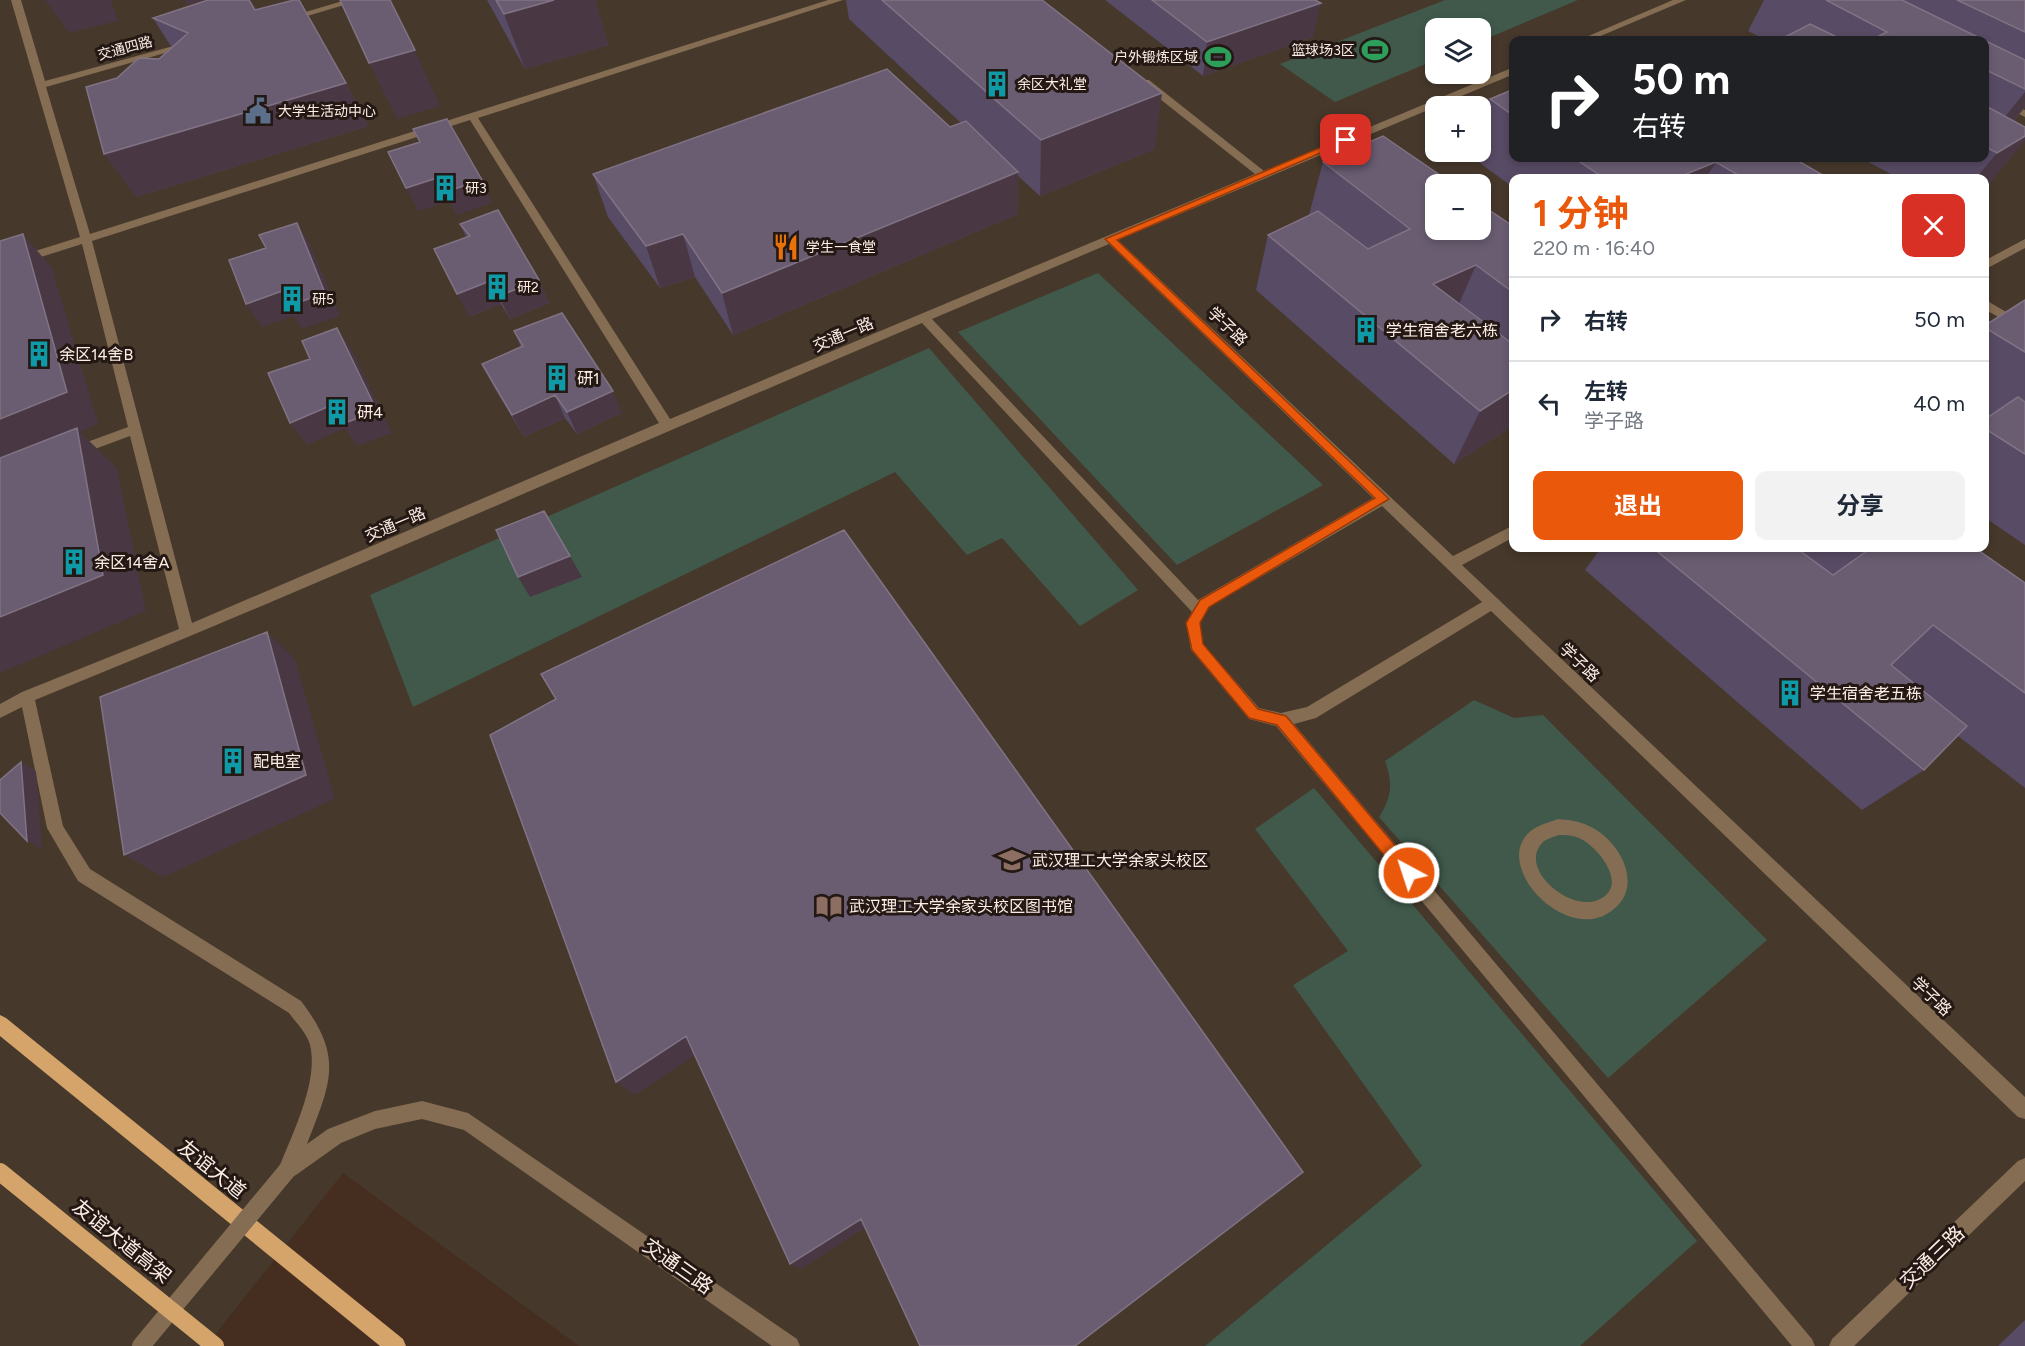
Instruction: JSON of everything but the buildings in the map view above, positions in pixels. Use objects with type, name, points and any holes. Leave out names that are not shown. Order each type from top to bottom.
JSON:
[{"type":"main road","name":"友谊大道","points":[[0,1024],[396,1346]]},
{"type":"main road","name":"友谊大道高架","points":[[0,1172],[215,1346]]},
{"type":"street","points":[[16,0],[86,238],[187,632]]},
{"type":"street","points":[[277,21],[356,0]]},
{"type":"street","points":[[0,266],[838,0]]},
{"type":"street","points":[[1594,36],[1681,0]]},
{"type":"street","name":"交通四路","points":[[41,85],[198,42]]},
{"type":"street","name":"交通一路","points":[[0,711],[27,697],[187,632],[668,425],[1110,239],[1263,175],[1371,135],[1509,72]]},
{"type":"street","points":[[1134,73],[1263,175]]},
{"type":"street","points":[[1989,96],[2025,114]]},
{"type":"street","points":[[472,116],[668,425]]},
{"type":"street","name":"学子路","points":[[1110,239],[2025,1110]]},
{"type":"street","points":[[1989,263],[2025,243]]},
{"type":"street","points":[[1989,306],[2025,328]]},
{"type":"street","points":[[924,318],[1200,611]]},
{"type":"street","points":[[63,456],[136,429]]},
{"type":"street","points":[[1383,499],[1204,603],[1193,623],[1196,646],[1254,714],[1281,720],[1311,713],[1492,603]]},
{"type":"street","points":[[1450,564],[1509,533]]},
{"type":"street","points":[[27,697],[55,828],[84,875],[295,1007],[319,1046],[317,1084],[290,1168],[141,1346]]},
{"type":"street","points":[[1281,720],[1805,1346]]},
{"type":"street","points":[[1571,827],[1597,840],[1616,862],[1620,874],[1619,887],[1607,905],[1595,910],[1567,908],[1542,890],[1533,879],[1528,853],[1537,835],[1546,829],[1571,827]]},
{"type":"street","name":"交通三路","points":[[290,1168],[335,1136],[375,1120],[422,1110],[468,1122],[565,1187],[790,1346]]},
{"type":"street","name":"交通三路","points":[[1839,1346],[2025,1168]]},
{"type":"shaded area","name":"武汉理工大学余家头校区","points":[[0,0],[2025,0],[2025,1346],[579,1346],[343,1173],[206,1346],[0,1346]]},
{"type":"green space","name":"篮球场3区","points":[[1445,0],[1578,0],[1491,37],[1491,18],[1425,18],[1425,64],[1335,102],[1280,64]]},
{"type":"green space","points":[[1098,273],[1323,485],[1177,565],[958,332]]},
{"type":"green space","points":[[929,348],[1138,590],[1080,626],[1002,538],[967,555],[895,472],[413,707],[370,595]]},
{"type":"green space","points":[[1474,700],[1514,718],[1543,715],[1767,940],[1608,1078],[1379,817],[1387,803],[1390,790],[1385,761]]},
{"type":"green space","points":[[1314,788],[1697,1241],[1580,1346],[1205,1346],[1422,1166],[1293,985],[1348,951],[1255,829]]},
{"type":"place","name":"篮球场3区","points":[[1375,50]]},
{"type":"place","name":"户外锻炼区域","points":[[1218,57]]},
{"type":"place","name":"余区大礼堂","points":[[997,84]]},
{"type":"place","name":"大学生活动中心","points":[[258,111]]},
{"type":"place","name":"研3","points":[[445,188]]},
{"type":"place","name":"学生一食堂","points":[[786,247]]},
{"type":"place","name":"研2","points":[[497,287]]},
{"type":"place","name":"研5","points":[[292,299]]},
{"type":"place","name":"学生宿舍老六栋","points":[[1366,330]]},
{"type":"place","name":"余区14舍B","points":[[39,354]]},
{"type":"place","name":"研1","points":[[557,378]]},
{"type":"place","name":"研4","points":[[337,412]]},
{"type":"place","name":"余区14舍A","points":[[74,562]]},
{"type":"place","name":"学生宿舍老五栋","points":[[1790,693]]},
{"type":"place","name":"配电室","points":[[233,761]]},
{"type":"place","name":"武汉理工大学余家头校区","points":[[1012,860]]},
{"type":"place","name":"武汉理工大学余家头校区图书馆","points":[[829,906]]},
{"type":"route","points":[[1346,140],[1110,239],[1383,499],[1204,603],[1193,623],[1196,646],[1254,714],[1281,720],[1409,873]]}]
